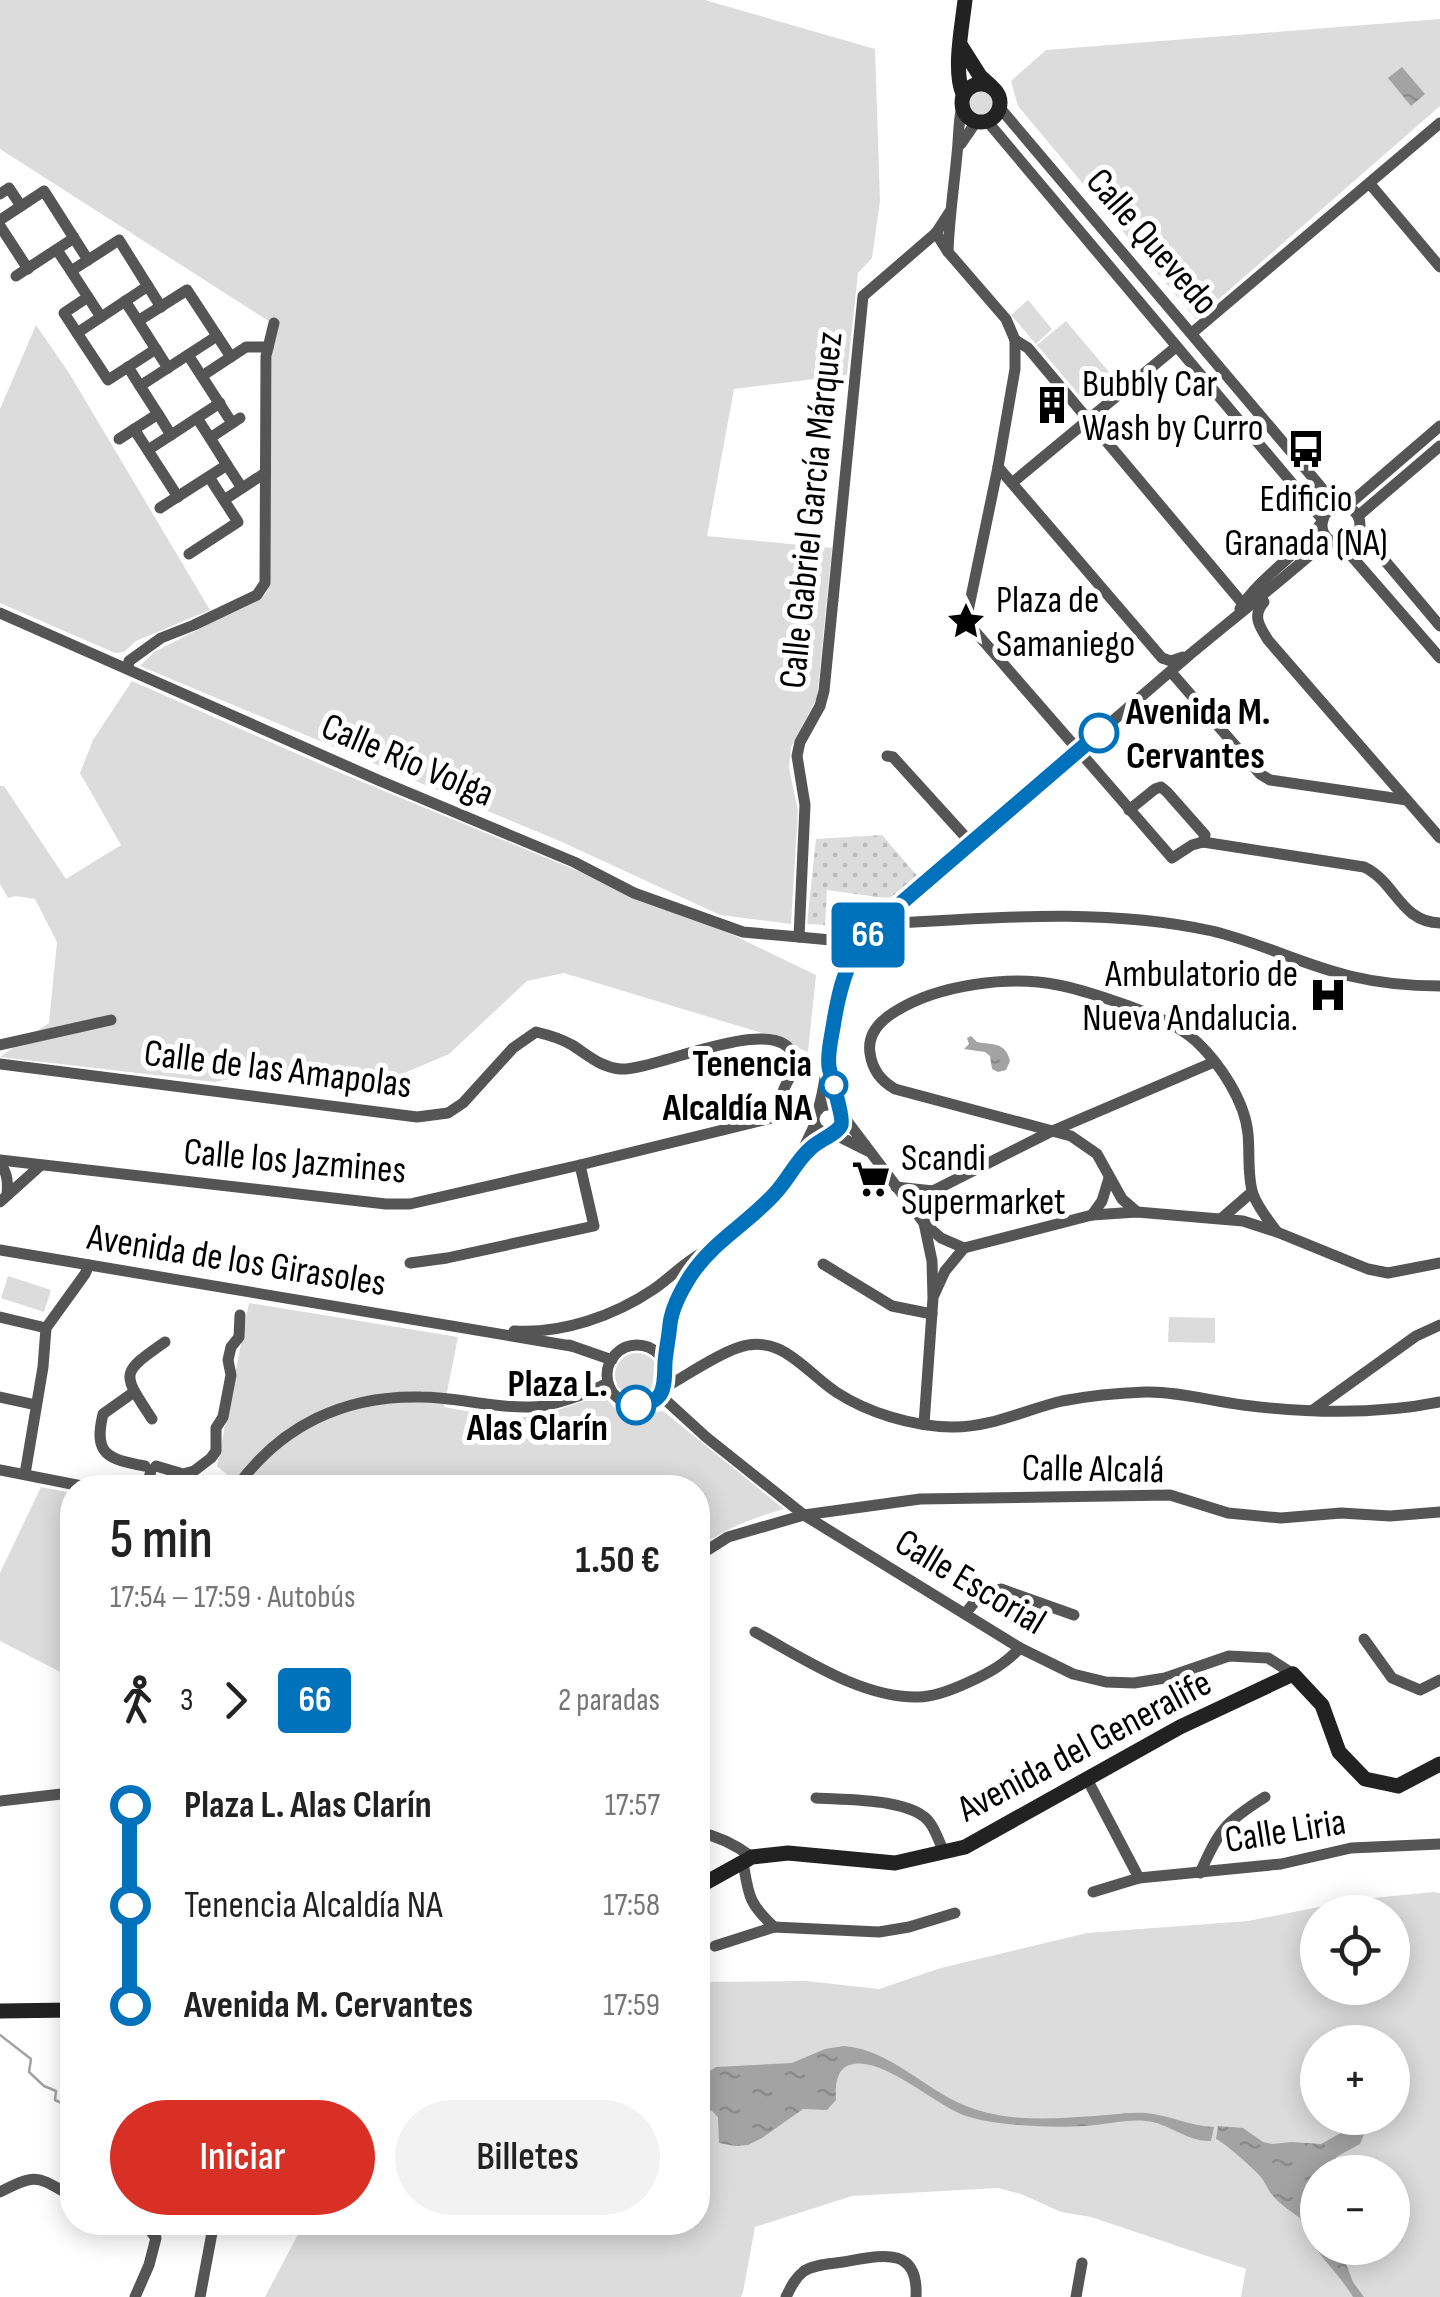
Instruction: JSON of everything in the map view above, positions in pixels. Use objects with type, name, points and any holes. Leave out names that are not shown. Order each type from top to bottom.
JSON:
[{"type":"street","points":[[965,0],[960,88],[966,116],[981,121]]},
{"type":"street","points":[[958,153],[964,136],[981,121],[995,116],[1000,108],[999,96],[980,76],[961,46]]},
{"type":"street","points":[[948,252],[958,120],[963,100],[976,84],[991,86]]},
{"type":"street","name":"Calle Quevedo","points":[[1000,108],[1342,506]]},
{"type":"street","name":"Calle Quevedo","points":[[981,121],[1322,521]]},
{"type":"street","points":[[1192,334],[1440,123]]},
{"type":"street","points":[[1370,184],[1440,267]]},
{"type":"street","points":[[0,194],[9,188],[21,206]]},
{"type":"street","points":[[74,238],[22,273],[0,223],[44,192],[74,238],[88,260]]},
{"type":"street","name":"Calle Gabriel García Márquez","points":[[799,937],[805,805],[796,756],[824,691],[863,296],[936,233],[949,212]]},
{"type":"street","points":[[936,233],[1006,319],[1016,340],[1015,369],[998,468],[966,621],[1172,858],[1203,842],[1364,868],[1381,879],[1412,916],[1440,922]]},
{"type":"street","points":[[71,271],[119,240],[161,306]]},
{"type":"street","points":[[57,250],[100,317]]},
{"type":"street","points":[[77,333],[148,286]]},
{"type":"street","points":[[138,322],[187,290],[230,357]]},
{"type":"street","points":[[88,298],[64,313],[108,380],[156,349]]},
{"type":"street","points":[[125,301],[168,368]]},
{"type":"street","points":[[128,668],[129,661],[150,644],[257,595],[265,583],[268,347],[274,323]]},
{"type":"street","points":[[140,386],[217,336]]},
{"type":"street","points":[[1016,340],[1028,348],[1240,610]]},
{"type":"street","points":[[202,376],[246,347],[268,347]]},
{"type":"street","points":[[1012,484],[1176,347]]},
{"type":"street","points":[[188,355],[220,404],[236,420],[210,438]]},
{"type":"street","points":[[128,367],[171,435]]},
{"type":"street","points":[[148,450],[220,404]]},
{"type":"street","points":[[119,439],[158,414]]},
{"type":"street","points":[[197,418],[242,488]]},
{"type":"street","points":[[798,1161],[816,1116],[842,978],[862,943],[879,924],[1240,610],[1305,544],[1330,509],[1342,506],[1440,426]]},
{"type":"street","points":[[134,430],[178,496]]},
{"type":"street","points":[[1240,610],[1260,599],[1324,544],[1353,540],[1359,523],[1440,446]]},
{"type":"street","points":[[160,508],[227,464]]},
{"type":"street","points":[[998,468],[1162,658],[1171,661],[1179,656],[1188,657]]},
{"type":"street","points":[[224,500],[265,473]]},
{"type":"street","points":[[189,554],[238,522],[208,476]]},
{"type":"street","points":[[1342,506],[1440,626]]},
{"type":"street","points":[[1322,521],[1324,534],[1337,542],[1440,658]]},
{"type":"street","points":[[1296,568],[1257,610],[1260,626],[1440,838]]},
{"type":"street","name":"Calle Río Volga","points":[[0,612],[378,780],[574,862],[634,893],[743,932],[799,937]]},
{"type":"street","points":[[1171,672],[1260,774],[1270,780],[1406,800]]},
{"type":"street","points":[[886,756],[893,757],[971,843]]},
{"type":"street","points":[[1129,810],[1161,787],[1205,835],[1203,842]]},
{"type":"street","points":[[879,924],[1020,916],[1138,919],[1213,931],[1350,976],[1440,986]]},
{"type":"street","points":[[799,937],[862,943]]},
{"type":"street","points":[[1138,1212],[1122,1200],[1096,1154],[1071,1136],[886,1084],[872,1065],[870,1044],[875,1028],[914,1000],[962,986],[1026,981],[1092,993],[1154,1015],[1197,1042],[1236,1097],[1248,1131],[1252,1192],[1278,1232]]},
{"type":"street","points":[[0,1045],[111,1020]]},
{"type":"street","name":"Calle de las Amapolas","points":[[0,1064],[417,1117],[448,1113],[463,1103],[513,1048],[536,1032],[556,1037],[593,1061],[617,1069],[640,1068],[742,1038],[765,1038],[790,1048],[796,1059],[784,1090],[780,1116]]},
{"type":"street","points":[[896,1186],[933,1191],[1050,1132],[1214,1062]]},
{"type":"street","points":[[649,1348],[662,1339],[683,1290],[710,1250],[778,1190],[814,1145],[842,1125],[828,1064]]},
{"type":"street","points":[[816,1116],[825,1106],[840,1111],[924,1223],[941,1238],[964,1248]]},
{"type":"street","name":"Calle los Jazmines","points":[[0,1162],[410,1204],[803,1111],[816,1116]]},
{"type":"street","points":[[816,1116],[820,1132],[850,1140],[872,1154]]},
{"type":"street","points":[[0,1162],[8,1184],[3,1199]]},
{"type":"street","points":[[3,1199],[40,1166]]},
{"type":"street","points":[[410,1264],[594,1226],[580,1166]]},
{"type":"street","points":[[1092,1215],[1110,1178]]},
{"type":"street","points":[[924,1424],[933,1298],[932,1261],[924,1223],[925,1206],[933,1191]]},
{"type":"street","points":[[1222,1218],[1252,1192]]},
{"type":"street","points":[[933,1298],[945,1271],[964,1248],[1092,1215],[1138,1212],[1243,1222],[1388,1273],[1440,1264]]},
{"type":"street","name":"Avenida de los Girasoles","points":[[1,1250],[572,1346]]},
{"type":"street","name":"Avenida de los Girasoles","points":[[465,1327],[536,1331],[582,1323],[631,1304],[710,1250]]},
{"type":"street","points":[[823,1264],[892,1306],[932,1314]]},
{"type":"street","points":[[25,1474],[46,1328],[89,1265]]},
{"type":"street","points":[[134,1392],[103,1414],[100,1444],[109,1457],[183,1474],[211,1458],[216,1451],[216,1428],[223,1418],[231,1376],[228,1360],[231,1347],[239,1338],[240,1315]]},
{"type":"street","points":[[0,1318],[46,1328]]},
{"type":"street","points":[[1313,1410],[1416,1336],[1440,1325]]},
{"type":"street","points":[[662,1392],[670,1326]]},
{"type":"street","name":"Avenida de los Girasoles","points":[[536,1331],[612,1360]]},
{"type":"street","points":[[152,1418],[134,1392],[128,1372],[134,1363],[165,1342]]},
{"type":"street","points":[[684,1375],[665,1365],[649,1348],[632,1346],[624,1349],[608,1367],[608,1383],[618,1398],[644,1404],[684,1375],[738,1347],[763,1344],[794,1356],[835,1391],[880,1414],[950,1427],[982,1425],[1063,1401],[1148,1392],[1313,1410],[1385,1411],[1440,1402]]},
{"type":"street","points":[[246,1475],[262,1454],[288,1433],[341,1408],[420,1396],[530,1408],[585,1394],[608,1383]]},
{"type":"street","name":"Calle Escorial","points":[[662,1392],[706,1437],[804,1515],[1020,1648],[1073,1674],[1106,1682],[1134,1683],[1165,1678],[1229,1656],[1268,1658],[1294,1674]]},
{"type":"street","points":[[0,1397],[36,1405]]},
{"type":"street","points":[[149,1475],[150,1468]]},
{"type":"street","points":[[0,1470],[60,1481]]},
{"type":"street","name":"Calle Alcalá","points":[[710,1548],[728,1537],[804,1515],[920,1499],[1170,1495],[1228,1513],[1281,1518],[1440,1512]]},
{"type":"street","points":[[965,1614],[981,1594],[1001,1589],[1074,1615]]},
{"type":"street","points":[[755,1632],[876,1692],[920,1697],[986,1674],[1020,1648]]},
{"type":"street","points":[[1364,1638],[1392,1678],[1420,1690],[1440,1680]]},
{"type":"street","points":[[1294,1674],[1322,1704],[1339,1752],[1365,1779],[1398,1786],[1440,1764]]},
{"type":"street","name":"Avenida del Generalife","points":[[710,1881],[748,1860],[788,1853],[895,1863],[965,1847],[1180,1727],[1294,1674]]},
{"type":"street","points":[[1086,1780],[1139,1878]]},
{"type":"street","points":[[0,1801],[60,1794]]},
{"type":"street","points":[[1200,1873],[1216,1837],[1236,1815],[1265,1796]]},
{"type":"street","points":[[816,1798],[901,1806],[917,1812],[929,1820],[944,1852]]},
{"type":"street","points":[[710,1835],[738,1847],[748,1860],[749,1897],[754,1908],[774,1928]]},
{"type":"street","name":"Calle Liria","points":[[1093,1892],[1139,1878],[1281,1864],[1350,1848],[1440,1844]]},
{"type":"street","points":[[716,1946],[774,1928],[879,1932],[955,1913]]},
{"type":"street","points":[[0,2011],[60,2010]]},
{"type":"street","points":[[0,2192],[28,2177],[60,2189]]},
{"type":"street","points":[[135,2297],[149,2264],[154,2235]]},
{"type":"street","points":[[200,2297],[212,2235]]},
{"type":"street","points":[[786,2297],[794,2281],[806,2270],[892,2256],[912,2266],[916,2297]]},
{"type":"street","points":[[1076,2297],[1082,2263]]},
{"type":"shaded area","points":[[0,0],[705,0],[875,49],[880,201],[872,258],[858,273],[847,375],[734,389],[707,536],[832,548],[817,698],[791,747],[789,768],[798,811],[791,924],[720,915],[562,842],[140,666],[154,652],[264,596],[270,586],[272,352],[278,327],[0,149]]},
{"type":"shaded area","points":[[1440,19],[1440,106],[1196,319],[1018,106],[1011,81],[1046,50]]},
{"type":"shaded area","points":[[981,88],[991,92],[995,102],[991,112],[981,116],[971,112],[967,102],[971,92]]},
{"type":"shaded area","points":[[1028,300],[1052,329],[1036,344],[1011,315]]},
{"type":"shaded area","points":[[1066,321],[1109,372],[1081,397],[1037,345]]},
{"type":"shaded area","points":[[36,325],[69,373],[210,610],[136,641],[124,652],[115,653],[0,603],[0,409]]},
{"type":"shaded area","points":[[132,681],[336,771],[733,935],[816,975],[808,1052],[762,1033],[564,973],[527,981],[449,1054],[388,1080],[315,1082],[253,1074],[215,1082],[0,1057],[49,1023],[57,942],[35,899],[8,898],[0,884],[0,786],[4,786],[66,879],[121,845],[80,773],[93,740]]},
{"type":"shaded area","points":[[882,835],[919,878],[892,899],[827,890],[825,925],[807,924],[816,839]]},
{"type":"shaded area","points":[[8,1276],[51,1290],[44,1312],[1,1298]]},
{"type":"shaded area","points":[[249,1303],[458,1337],[444,1407],[510,1419],[545,1414],[603,1395],[622,1416],[663,1411],[784,1509],[750,1520],[710,1540],[710,1475],[227,1475],[217,1466]]},
{"type":"shaded area","points":[[1169,1317],[1215,1318],[1215,1343],[1168,1342]]},
{"type":"shaded area","points":[[637,1353],[653,1359],[659,1375],[653,1391],[637,1397],[621,1391],[615,1375],[621,1359]]},
{"type":"shaded area","points":[[41,1487],[60,1491],[60,1672],[0,1641],[0,1573]]},
{"type":"shaded area","points":[[1440,1893],[1440,2297],[1241,2297],[1246,2269],[1091,2217],[1061,2212],[998,2188],[852,2196],[755,2227],[741,2297],[265,2297],[298,2235],[710,2235],[710,1982],[806,1981],[879,1989],[941,1968],[1087,1933],[1248,1921],[1300,1911],[1300,2005],[1410,2005],[1410,1895],[1403,1895]]},
{"type":"water","points":[[1402,67],[1425,94],[1411,106],[1388,78]]},
{"type":"water","points":[[971,1036],[977,1042],[1005,1050],[1010,1061],[1006,1070],[992,1069],[990,1056],[985,1052],[964,1049]]},
{"type":"water","points":[[844,2046],[878,2055],[953,2100],[986,2112],[1037,2118],[1146,2113],[1214,2127],[1211,2141],[1194,2139],[1146,2121],[1056,2127],[976,2119],[880,2068],[854,2064],[840,2073],[836,2100],[827,2110],[803,2109],[748,2145],[719,2143],[718,2117],[710,2110],[710,2071],[716,2067],[792,2063],[825,2049]]},
{"type":"water","points":[[1218,2126],[1243,2128],[1272,2144],[1321,2144],[1337,2135],[1364,2135],[1360,2144],[1340,2155],[1300,2155],[1300,2218],[1277,2200],[1252,2168],[1216,2139]]},
{"type":"water","points":[[1330,2265],[1346,2265],[1364,2297],[1353,2297]]},
{"type":"waterway","points":[[0,2035],[31,2059],[29,2072],[56,2091],[55,2100],[60,2102]]},
{"type":"bus line","name":"66","points":[[636,1405],[652,1401],[664,1388],[670,1326],[692,1274],[710,1250],[778,1190],[814,1145],[842,1125],[828,1064],[842,978],[853,955],[893,910],[1099,733]]},
{"type":"place","name":"Bubbly Car Wash by Curro","points":[[1052,405]]},
{"type":"place","name":"Edificio Granada (NA)","points":[[1306,449]]},
{"type":"place","name":"Plaza de Samaniego","points":[[966,621]]},
{"type":"place","name":"Avenida M. Cervantes","points":[[1099,733]]},
{"type":"place","name":"Ambulatorio de Nueva Andalucia.","points":[[1328,995]]},
{"type":"place","name":"Tenencia Alcaldía NA","points":[[834,1085]]},
{"type":"place","name":"Scandi Supermarket","points":[[871,1179]]},
{"type":"place","name":"Plaza L. Alas Clarín","points":[[636,1405]]}]
